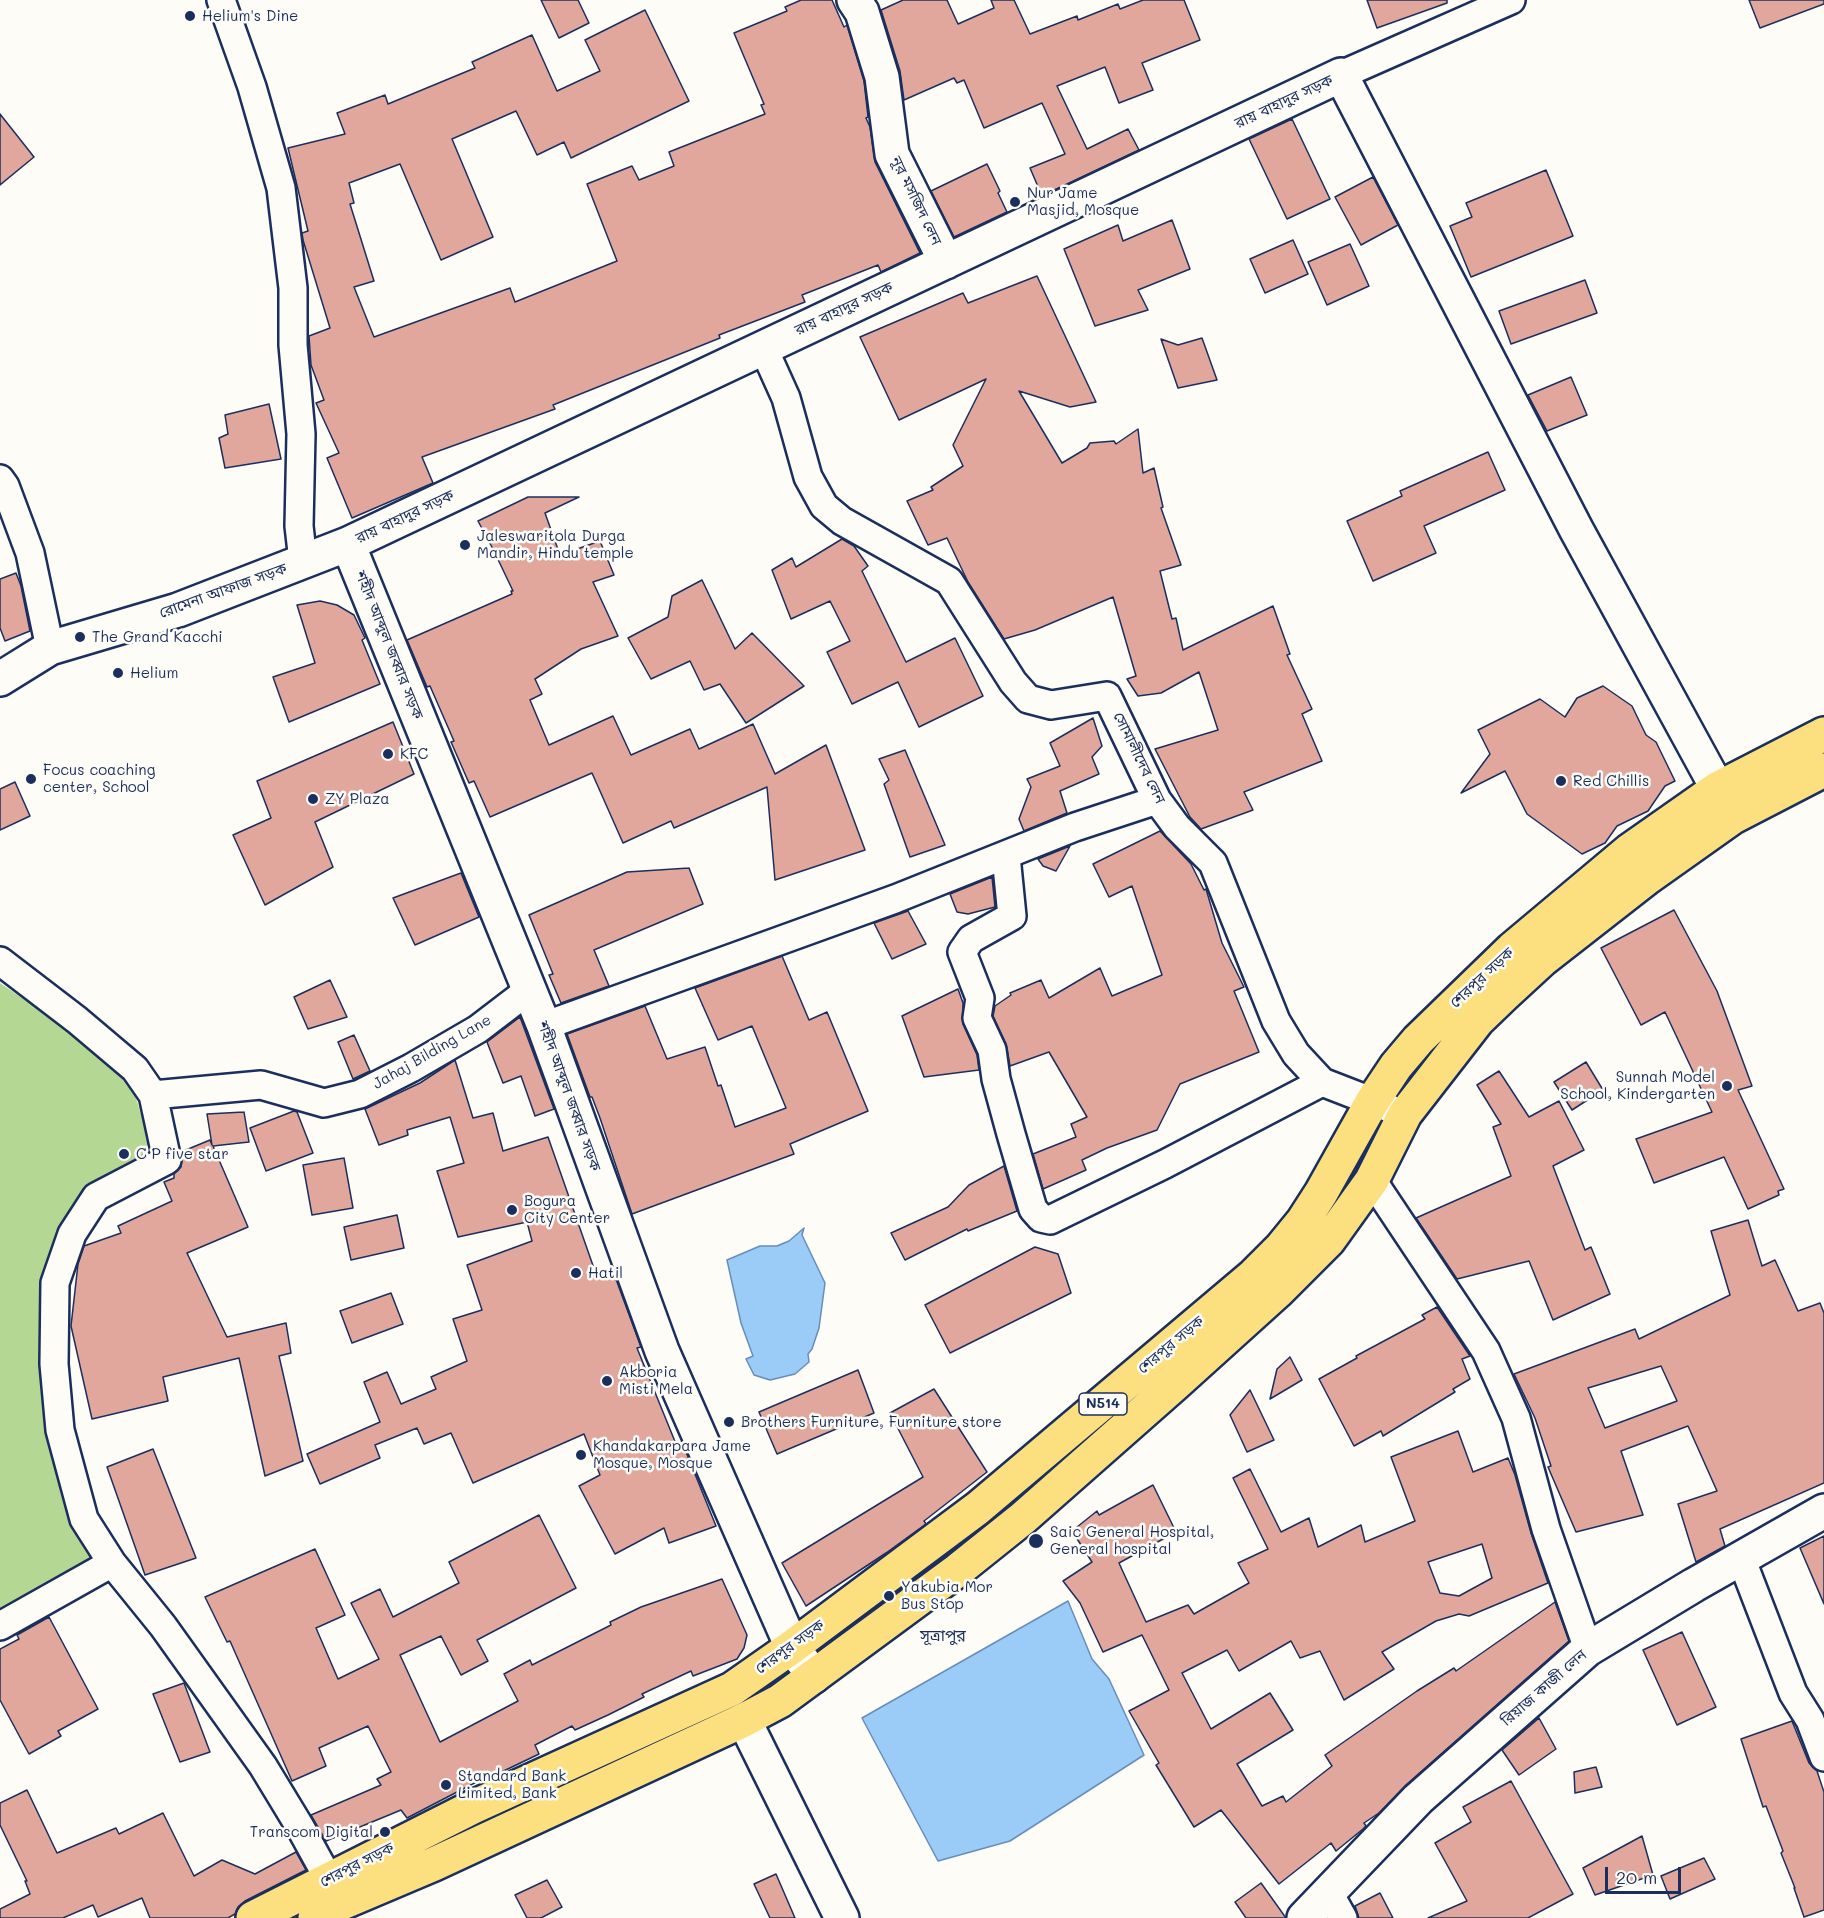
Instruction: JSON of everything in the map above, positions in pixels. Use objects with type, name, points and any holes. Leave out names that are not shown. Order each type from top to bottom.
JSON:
[{"type":"highway","name":"শেরপুর সড়ক","points":[[334,1905],[473,1807],[732,1689],[978,1508],[1254,1275],[1281,1248],[1303,1221],[1321,1193],[1395,1066],[1418,1040],[1512,949],[1630,850],[1717,789],[1824,734]]},
{"type":"highway","name":"শেরপুর সড়ক","points":[[253,1918],[334,1905],[434,1864],[744,1720],[780,1701],[958,1570],[1023,1518],[1277,1292],[1329,1240],[1372,1180],[1405,1114],[1478,1020],[1535,967],[1647,878],[1733,817],[1824,770]]},
{"type":"street","points":[[221,0],[252,87],[281,188],[293,288],[292,345],[301,434],[299,526],[303,561]]},
{"type":"street","name":"নূর মসজিদ লেন","points":[[854,0],[861,12],[882,77],[892,154],[946,262]]},
{"type":"street","points":[[1511,0],[1341,75],[1571,519],[1733,817]]},
{"type":"street","name":"রায় বাহাদুর সড়ক","points":[[348,544],[1341,75]]},
{"type":"street","name":"সোমালীদেব লেন","points":[[764,347],[786,398],[808,477],[824,506],[842,521],[949,581],[1013,682],[1028,699],[1051,705],[1107,696],[1157,800],[1177,827],[1213,863],[1276,1021],[1296,1054],[1322,1082],[1405,1114]]},
{"type":"street","points":[[0,479],[5,486],[30,554],[50,648]]},
{"type":"street","name":"রোমেনা আফাজ সড়ক","points":[[0,679],[50,648],[178,609],[348,544]]},
{"type":"street","name":"শহীদ আব্দুল জব্বার সড়ক","points":[[348,544],[544,1026],[662,1351],[792,1647],[814,1676]]},
{"type":"street","points":[[544,1026],[895,899],[1075,827],[1157,800]]},
{"type":"street","points":[[1006,856],[1012,916],[971,939],[962,952],[980,998],[977,1018],[992,1050],[996,1079],[1011,1134],[1034,1209],[1041,1218],[1050,1220],[1165,1164],[1322,1082]]},
{"type":"street","points":[[0,961],[77,1020],[135,1069],[153,1095],[167,1160],[96,1197],[72,1234],[55,1283],[54,1364],[60,1430],[84,1519],[112,1563],[163,1626],[264,1766],[300,1827],[334,1905]]},
{"type":"street","name":"Jahaj Bilding Lane","points":[[153,1095],[261,1085],[324,1103],[360,1094],[411,1068],[478,1029],[529,990]]},
{"type":"street","points":[[1372,1180],[1486,1351],[1516,1418],[1546,1529],[1588,1649]]},
{"type":"street","name":"রিয়াজ কাজী লেন","points":[[1304,1918],[1336,1905],[1418,1799],[1588,1649],[1824,1511]]},
{"type":"street","points":[[1741,1558],[1793,1693],[1810,1720],[1824,1757]]},
{"type":"street","points":[[0,1626],[112,1563]]},
{"type":"street","points":[[744,1720],[842,1918]]},
{"type":"green space","points":[[0,983],[72,1032],[130,1078],[152,1151],[79,1197],[57,1311],[71,1446],[108,1554],[0,1617]]},
{"type":"water","points":[[804,1228],[802,1235],[825,1283],[819,1328],[808,1354],[809,1362],[795,1374],[770,1380],[754,1375],[746,1359],[753,1356],[741,1323],[727,1260],[760,1246],[777,1246],[789,1241]]},
{"type":"water","points":[[1068,1601],[1092,1659],[1109,1679],[1144,1755],[1010,1841],[938,1861],[862,1718]]},
{"type":"building","points":[[541,0],[578,0],[589,23],[559,38]]},
{"type":"building","points":[[801,0],[832,0],[844,27],[847,25],[864,81],[868,117],[866,118],[870,127],[875,162],[920,253],[881,272],[878,265],[802,295],[805,302],[719,335],[720,338],[553,405],[555,409],[422,457],[433,483],[352,518],[327,458],[339,453],[316,403],[324,400],[311,365],[309,336],[330,328],[303,240],[302,233],[308,231],[288,148],[345,134],[337,113],[385,95],[388,104],[475,68],[472,62],[532,35],[557,91],[600,71],[585,40],[645,10],[689,101],[571,158],[564,142],[537,155],[516,111],[452,139],[493,237],[441,260],[400,164],[349,183],[354,203],[350,204],[374,281],[354,287],[374,337],[510,288],[515,302],[617,261],[587,184],[632,166],[639,180],[674,166],[669,152],[765,114],[761,105],[764,104],[734,33],[787,11],[785,7]]},
{"type":"building","points":[[903,0],[947,0],[958,24],[994,8],[991,0],[1014,0],[1030,34],[1077,16],[1078,20],[1118,4],[1120,9],[1143,0],[1184,0],[1200,40],[1142,63],[1153,90],[1119,103],[1105,67],[1057,86],[1087,149],[1128,129],[1139,150],[1042,196],[1030,168],[1065,154],[1042,103],[984,128],[964,80],[957,83],[954,78],[904,100],[900,71],[881,10]]},
{"type":"building","points":[[1367,0],[1447,0],[1447,3],[1377,28]]},
{"type":"building","points":[[1749,0],[1824,0],[1824,4],[1760,28]]},
{"type":"building","points":[[0,114],[34,157],[0,185]]},
{"type":"building","points":[[1292,119],[1330,199],[1287,219],[1249,139]]},
{"type":"building","points":[[987,164],[1007,212],[954,237],[931,191]]},
{"type":"building","points":[[1546,170],[1573,236],[1471,277],[1450,226],[1472,217],[1466,203]]},
{"type":"building","points":[[1373,177],[1398,225],[1361,245],[1335,197]]},
{"type":"building","points":[[1172,220],[1190,269],[1138,290],[1148,310],[1095,326],[1064,249],[1118,225],[1123,241]]},
{"type":"building","points":[[1293,240],[1308,274],[1265,293],[1250,259]]},
{"type":"building","points":[[1350,244],[1369,286],[1327,305],[1308,262]]},
{"type":"building","points":[[1037,276],[1096,402],[1070,407],[1019,391],[1062,463],[1087,448],[1090,443],[1114,441],[1116,444],[1138,429],[1143,473],[1154,468],[1163,507],[1161,508],[1181,565],[1160,571],[1172,619],[1176,618],[1183,650],[1273,606],[1290,654],[1287,655],[1312,709],[1302,714],[1322,761],[1244,792],[1253,810],[1201,829],[1190,817],[1155,749],[1218,730],[1199,672],[1161,693],[1138,696],[1127,679],[1136,676],[1113,597],[1035,630],[1004,639],[968,582],[947,538],[928,545],[907,501],[933,490],[931,487],[963,466],[953,445],[986,379],[899,420],[860,337],[963,293],[968,303]]},
{"type":"building","points":[[1585,280],[1597,313],[1511,344],[1499,311]]},
{"type":"building","points":[[1202,338],[1217,380],[1178,388],[1161,339],[1178,345]]},
{"type":"building","points":[[1571,377],[1587,415],[1547,431],[1528,395]]},
{"type":"building","points":[[269,404],[281,459],[225,468],[219,438],[228,434],[225,415]]},
{"type":"building","points":[[1488,452],[1505,490],[1424,526],[1436,553],[1373,581],[1347,521],[1402,496],[1400,491]]},
{"type":"building","points":[[528,497],[579,497],[545,513],[560,555],[600,541],[614,575],[593,582],[618,636],[581,649],[535,679],[542,694],[530,700],[549,745],[613,716],[631,755],[690,729],[699,749],[753,724],[775,774],[826,745],[865,850],[775,880],[767,787],[674,828],[671,821],[623,843],[592,773],[490,817],[474,781],[469,783],[451,742],[454,741],[407,640],[512,594],[511,591],[513,591],[478,521]]},
{"type":"building","points":[[842,539],[854,546],[868,566],[862,571],[906,662],[955,638],[983,696],[919,727],[898,682],[852,704],[827,652],[850,641],[830,601],[791,619],[772,570],[792,558],[796,567]]},
{"type":"building","points":[[16,573],[21,586],[30,631],[5,641],[0,628],[0,579]]},
{"type":"building","points":[[702,580],[735,649],[752,633],[804,686],[746,723],[720,684],[704,690],[690,661],[651,679],[628,638],[668,617],[672,596]]},
{"type":"building","points":[[320,601],[337,605],[354,615],[365,638],[362,640],[380,684],[289,722],[273,677],[315,663],[297,605]]},
{"type":"building","points":[[1603,686],[1632,706],[1646,735],[1656,742],[1675,781],[1665,786],[1648,811],[1617,826],[1605,843],[1582,854],[1527,814],[1505,771],[1461,793],[1490,754],[1478,730],[1540,699],[1565,717],[1577,698]]},
{"type":"building","points":[[1093,718],[1102,746],[1092,757],[1099,774],[1060,791],[1067,813],[1024,831],[1019,819],[1031,787],[1027,779],[1060,766],[1050,743]]},
{"type":"building","name":"ZY Plaza","points":[[393,722],[414,774],[315,822],[333,867],[265,905],[233,835],[271,818],[257,781]]},
{"type":"building","points":[[905,750],[945,845],[910,857],[884,784],[889,780],[879,759]]},
{"type":"building","points":[[15,782],[30,816],[0,830],[0,789]]},
{"type":"building","points":[[1160,831],[1191,864],[1204,890],[1206,889],[1222,943],[1244,987],[1234,991],[1259,1052],[1180,1084],[1157,1130],[1107,1148],[1082,1160],[1086,1170],[1043,1189],[1033,1154],[1076,1137],[1071,1124],[1087,1117],[1049,1052],[1010,1066],[1006,1044],[993,1016],[995,1006],[1011,995],[1010,993],[1041,980],[1049,998],[1100,968],[1112,996],[1162,975],[1132,886],[1109,897],[1093,864]]},
{"type":"building","points":[[1070,846],[1056,871],[1043,866],[1038,859]]},
{"type":"building","points":[[689,868],[703,904],[594,950],[609,986],[561,1003],[549,975],[553,974],[529,915],[627,872]]},
{"type":"building","points":[[461,873],[479,917],[415,945],[393,898]]},
{"type":"building","points":[[992,877],[995,907],[968,914],[957,912],[950,894]]},
{"type":"building","points":[[1674,910],[1717,991],[1752,1086],[1738,1090],[1784,1189],[1778,1191],[1779,1195],[1748,1209],[1724,1157],[1654,1183],[1636,1139],[1712,1112],[1665,1012],[1641,1025],[1601,948]]},
{"type":"building","points":[[908,911],[926,944],[892,959],[874,923]]},
{"type":"building","points":[[782,956],[809,1020],[827,1012],[868,1111],[790,1144],[794,1154],[632,1214],[600,1118],[567,1034],[645,1006],[667,1059],[705,1047],[735,1127],[786,1108],[752,1026],[718,1040],[695,988]]},
{"type":"building","points":[[330,980],[347,1017],[308,1029],[294,997]]},
{"type":"building","points":[[958,989],[963,1003],[963,1024],[977,1055],[979,1070],[924,1077],[902,1016]]},
{"type":"building","points":[[520,1017],[554,1109],[535,1116],[521,1076],[503,1083],[487,1042]]},
{"type":"building","points":[[354,1035],[370,1071],[353,1079],[338,1042]]},
{"type":"building","points":[[455,1060],[473,1118],[493,1113],[503,1151],[548,1137],[597,1277],[613,1271],[641,1347],[637,1348],[676,1444],[682,1442],[716,1526],[669,1543],[664,1528],[615,1554],[579,1486],[600,1475],[584,1434],[473,1483],[451,1433],[424,1444],[417,1428],[375,1445],[380,1458],[320,1484],[307,1454],[380,1422],[364,1382],[387,1372],[401,1404],[436,1389],[431,1377],[467,1361],[453,1319],[482,1310],[467,1265],[532,1241],[527,1222],[458,1237],[437,1171],[464,1163],[450,1117],[407,1130],[408,1135],[379,1145],[365,1109],[420,1083]]},
{"type":"building","points":[[1586,1062],[1603,1090],[1572,1110],[1554,1082]]},
{"type":"building","points":[[1499,1071],[1529,1117],[1559,1101],[1584,1150],[1553,1166],[1585,1250],[1591,1247],[1610,1294],[1553,1320],[1529,1261],[1457,1279],[1416,1218],[1511,1176],[1493,1127],[1501,1124],[1477,1085]]},
{"type":"building","points":[[294,1111],[297,1112],[313,1153],[266,1171],[250,1128]]},
{"type":"building","points":[[244,1112],[249,1142],[213,1146],[248,1227],[187,1253],[227,1337],[286,1323],[291,1353],[279,1356],[303,1461],[265,1476],[239,1358],[163,1377],[168,1401],[92,1419],[71,1326],[78,1264],[84,1246],[121,1233],[118,1226],[172,1201],[164,1182],[174,1178],[174,1174],[181,1167],[181,1152],[210,1140],[212,1145],[207,1114]]},
{"type":"building","points":[[344,1158],[353,1208],[312,1215],[303,1165]]},
{"type":"building","points":[[1004,1166],[1017,1211],[968,1231],[967,1229],[905,1260],[891,1233],[948,1207],[969,1185]]},
{"type":"building","points":[[397,1215],[404,1248],[351,1260],[344,1227]]},
{"type":"building","points":[[1748,1220],[1762,1266],[1775,1260],[1798,1311],[1820,1303],[1824,1313],[1824,1483],[1720,1529],[1725,1546],[1696,1562],[1678,1504],[1717,1491],[1688,1426],[1621,1451],[1643,1515],[1576,1532],[1548,1467],[1551,1466],[1535,1418],[1514,1374],[1635,1329],[1639,1339],[1730,1295],[1711,1231]],"holes":[[[1661,1366],[1677,1401],[1605,1428],[1588,1388]]]},
{"type":"building","points":[[1035,1247],[1058,1254],[1071,1293],[950,1353],[925,1305]]},
{"type":"building","points":[[391,1293],[403,1324],[352,1343],[340,1311]]},
{"type":"building","points":[[1437,1307],[1470,1356],[1462,1359],[1470,1379],[1453,1389],[1455,1392],[1383,1436],[1381,1431],[1354,1446],[1319,1379],[1425,1319],[1422,1315]]},
{"type":"building","points":[[1290,1357],[1302,1380],[1270,1399],[1277,1369]]},
{"type":"building","points":[[858,1370],[874,1413],[777,1454],[759,1412]]},
{"type":"building","points":[[934,1389],[987,1472],[924,1521],[926,1524],[806,1606],[782,1563],[923,1477],[890,1413]]},
{"type":"building","points":[[1250,1390],[1274,1440],[1247,1452],[1230,1415]]},
{"type":"building","points":[[1458,1431],[1473,1472],[1508,1458],[1548,1583],[1469,1616],[1459,1614],[1436,1621],[1382,1652],[1394,1669],[1344,1700],[1320,1651],[1300,1658],[1291,1641],[1239,1671],[1227,1650],[1182,1673],[1211,1729],[1270,1693],[1293,1730],[1237,1764],[1262,1806],[1283,1796],[1286,1802],[1332,1766],[1325,1755],[1417,1691],[1454,1668],[1456,1671],[1555,1602],[1569,1641],[1406,1785],[1379,1813],[1364,1823],[1366,1826],[1363,1829],[1336,1851],[1331,1843],[1279,1884],[1221,1810],[1194,1827],[1156,1765],[1159,1763],[1129,1711],[1169,1690],[1142,1635],[1103,1652],[1080,1603],[1063,1581],[1092,1562],[1072,1531],[1097,1511],[1099,1515],[1153,1485],[1176,1532],[1119,1563],[1146,1622],[1188,1605],[1194,1614],[1249,1583],[1238,1563],[1268,1549],[1233,1478],[1250,1469],[1281,1532],[1309,1518],[1318,1547],[1361,1525],[1365,1542],[1415,1521],[1391,1457]],"holes":[[[1482,1544],[1492,1578],[1459,1596],[1440,1593],[1428,1562]]]},
{"type":"building","points":[[153,1449],[196,1558],[145,1575],[107,1467]]},
{"type":"building","points":[[539,1515],[576,1588],[477,1640],[488,1661],[461,1675],[441,1636],[400,1655],[440,1742],[518,1701],[504,1674],[530,1660],[532,1665],[641,1607],[722,1579],[747,1635],[744,1648],[737,1659],[693,1676],[691,1671],[642,1694],[644,1697],[608,1715],[575,1730],[572,1726],[535,1745],[539,1754],[487,1779],[486,1777],[407,1818],[401,1810],[326,1841],[311,1815],[381,1785],[377,1779],[391,1772],[368,1726],[319,1748],[326,1766],[292,1781],[230,1641],[227,1642],[205,1597],[315,1549],[345,1615],[316,1628],[338,1679],[379,1659],[351,1603],[380,1589],[393,1617],[459,1583],[449,1562]]},
{"type":"building","points":[[1824,1536],[1824,1604],[1800,1548]]},
{"type":"building","points":[[49,1617],[98,1709],[58,1731],[61,1736],[29,1754],[0,1700],[0,1649],[19,1639],[17,1635]]},
{"type":"building","points":[[1682,1632],[1716,1707],[1677,1725],[1643,1650]]},
{"type":"building","points":[[184,1683],[210,1752],[180,1762],[153,1694]]},
{"type":"building","points":[[1539,1718],[1556,1749],[1519,1775],[1502,1750]]},
{"type":"building","points":[[1792,1721],[1809,1763],[1817,1771],[1824,1792],[1824,1910],[1804,1917],[1781,1853],[1783,1851],[1766,1806],[1763,1807],[1741,1739]]},
{"type":"building","points":[[1596,1767],[1602,1787],[1575,1793],[1574,1772]]},
{"type":"building","points":[[1511,1781],[1573,1894],[1528,1918],[1428,1918],[1467,1901],[1435,1843],[1471,1822],[1463,1807]]},
{"type":"building","points":[[27,1790],[57,1853],[116,1828],[119,1834],[163,1813],[194,1876],[222,1860],[255,1874],[296,1852],[306,1870],[245,1901],[238,1907],[235,1914],[228,1918],[150,1918],[142,1898],[98,1917],[93,1905],[63,1918],[0,1918],[0,1909],[30,1894],[25,1881],[27,1881],[0,1825],[0,1803]]},
{"type":"building","points":[[1642,1836],[1653,1875],[1595,1895],[1583,1868]]},
{"type":"building","points":[[1704,1858],[1715,1879],[1670,1899],[1661,1876]]},
{"type":"building","points":[[776,1874],[795,1918],[770,1918],[754,1884]]},
{"type":"building","points":[[547,1880],[562,1907],[541,1918],[527,1918],[515,1895]]},
{"type":"building","points":[[1261,1883],[1286,1918],[1246,1918],[1235,1902]]},
{"type":"building","points":[[1380,1893],[1393,1918],[1359,1918],[1355,1906]]},
{"type":"place","name":"Helium's Dine","points":[[190,16]]},
{"type":"place","name":"Nur Jame Masjid, Mosque","points":[[1015,202]]},
{"type":"place","name":"Jaleswaritola Durga Mandir, Hindu temple","points":[[465,545]]},
{"type":"place","name":"The Grand Kacchi","points":[[80,637]]},
{"type":"place","name":"Helium","points":[[118,673]]},
{"type":"place","name":"KFC","points":[[388,754]]},
{"type":"place","name":"Focus coaching center, School","points":[[31,779]]},
{"type":"place","name":"Red Chillis","points":[[1561,781]]},
{"type":"place","name":"ZY Plaza","points":[[313,799]]},
{"type":"place","name":"Sunnah Model School, Kindergarten","points":[[1727,1086]]},
{"type":"place","name":"C P five star","points":[[124,1154]]},
{"type":"place","name":"Bogura City Center","points":[[512,1210]]},
{"type":"place","name":"Hatil","points":[[576,1273]]},
{"type":"place","name":"Akboria Misti Mela","points":[[607,1381]]},
{"type":"place","name":"Brothers Furniture, Furniture store","points":[[729,1422]]},
{"type":"place","name":"Khandakarpara Jame Mosque, Mosque","points":[[581,1455]]},
{"type":"place","name":"Saic General Hospital, General hospital","points":[[1036,1541]]},
{"type":"place","name":"Yakubia Mor Bus Stop","points":[[889,1596]]},
{"type":"place","name":"Standard Bank Limited, Bank","points":[[446,1785]]},
{"type":"place","name":"Transcom Digital","points":[[385,1832]]},
{"type":"district","name":"সূত্রাপুর","points":[[943,1636]]}]
